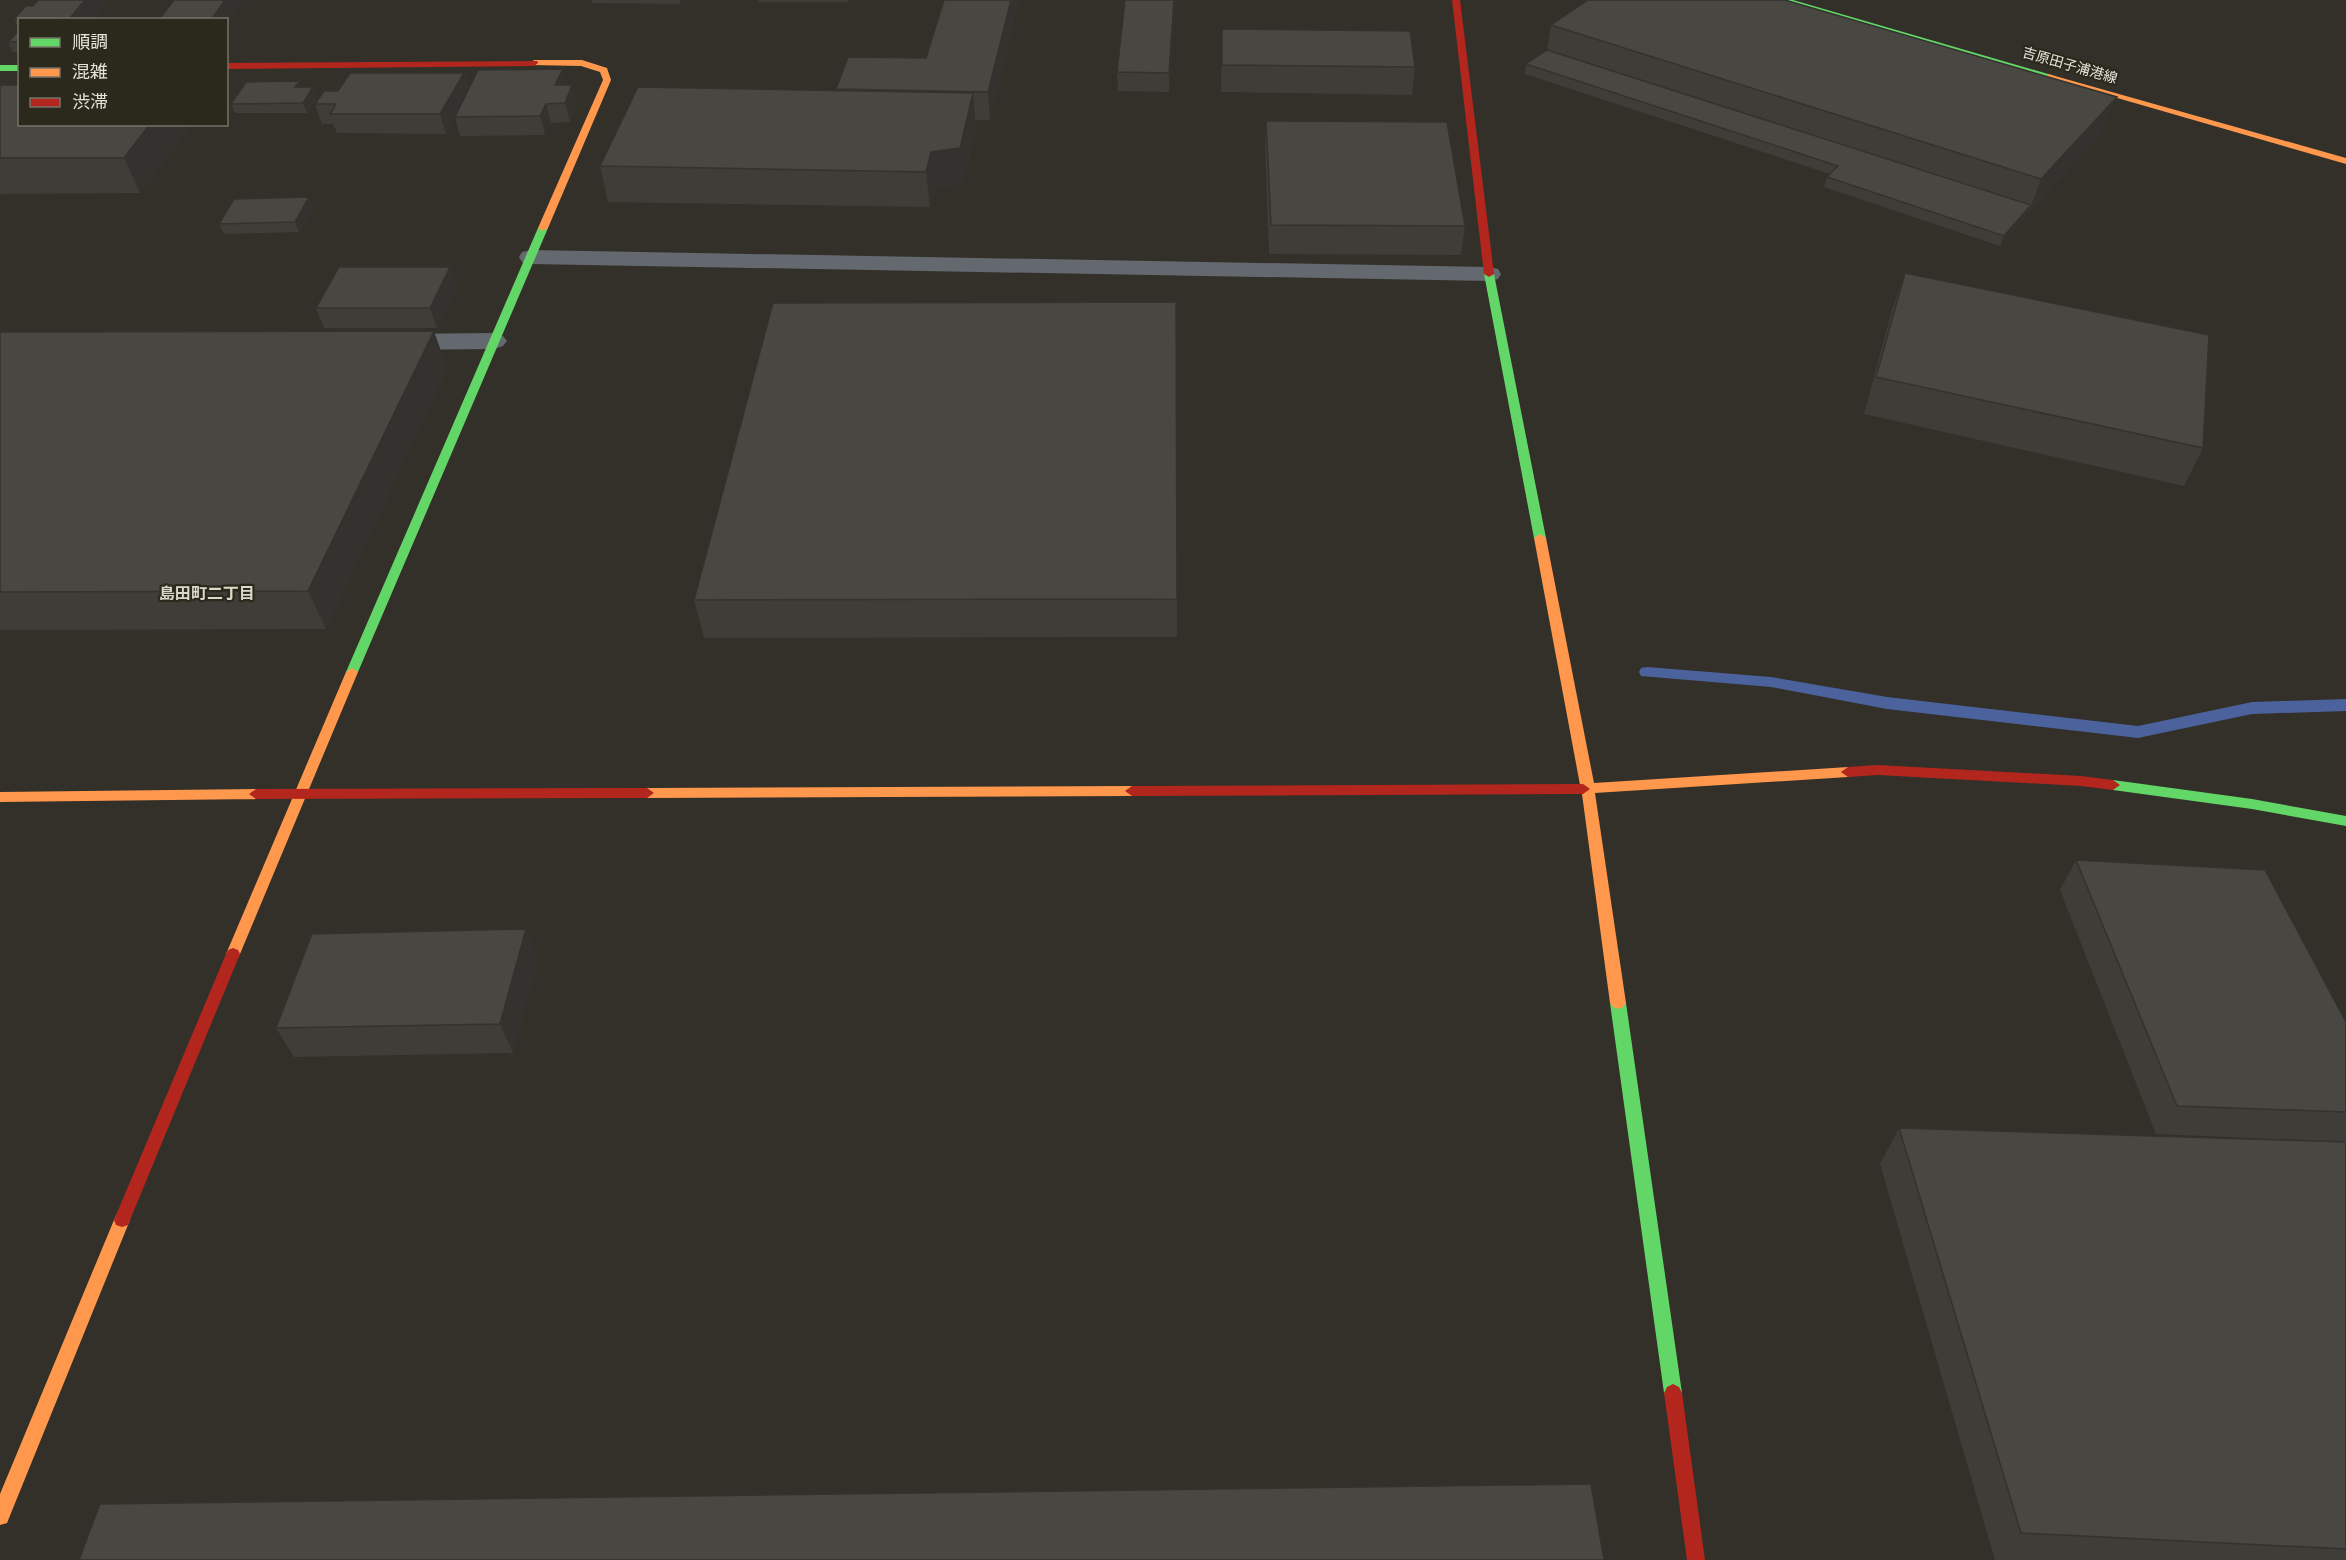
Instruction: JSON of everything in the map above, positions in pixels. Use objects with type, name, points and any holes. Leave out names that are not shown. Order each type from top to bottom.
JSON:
[{"type":"street","points":[[1455,0],[1490,274],[1588,789],[1696,1560]]},
{"type":"street","name":"吉原田子浦港線","points":[[1784,0],[2345,161]]},
{"type":"street","points":[[0,1516],[299,794],[607,80],[603,70],[582,63],[228,66]]},
{"type":"street","points":[[0,68],[18,68]]},
{"type":"street","points":[[2259,121],[2345,161]]},
{"type":"street","points":[[2205,134],[2270,140]]},
{"type":"street","points":[[531,257],[1490,274]]},
{"type":"street","points":[[365,342],[494,341]]},
{"type":"street","points":[[0,797],[1588,789],[1878,770],[2081,781],[2252,804],[2344,824]]},
{"type":"building","points":[[38,0],[85,0],[70,18],[14,19],[26,6],[33,6]]},
{"type":"building","points":[[174,0],[225,0],[212,18],[160,18]]},
{"type":"building","points":[[944,0],[1011,0],[988,92],[836,89],[848,57],[926,58]]},
{"type":"building","points":[[1125,0],[1174,0],[1169,73],[1117,72]]},
{"type":"building","points":[[1588,0],[1785,0],[2117,97],[2041,179],[1551,25]]},
{"type":"building","points":[[1222,29],[1410,31],[1415,67],[1222,65]]},
{"type":"building","points":[[18,32],[18,42],[8,42]]},
{"type":"building","points":[[1547,50],[2031,205],[2004,236],[1827,177],[1838,166],[1526,64]]},
{"type":"building","points":[[563,69],[555,85],[572,85],[565,103],[546,104],[540,116],[455,117],[478,70]]},
{"type":"building","points":[[350,73],[464,73],[440,114],[330,114],[336,104],[315,104],[324,91],[338,91]]},
{"type":"building","points":[[300,81],[295,87],[313,87],[303,103],[231,104],[246,82]]},
{"type":"building","points":[[0,85],[18,85],[18,126],[148,126],[124,158],[0,158]]},
{"type":"building","points":[[638,87],[973,93],[960,148],[931,152],[926,172],[600,166]]},
{"type":"building","points":[[1266,121],[1447,122],[1465,226],[1271,225]]},
{"type":"building","points":[[309,197],[295,222],[219,224],[234,199]]},
{"type":"building","points":[[339,267],[450,267],[430,308],[316,308]]},
{"type":"building","points":[[1905,273],[2209,335],[2203,448],[1876,377]]},
{"type":"building","points":[[1176,302],[1177,599],[694,600],[773,303]]},
{"type":"building","points":[[434,331],[308,591],[0,592],[0,332]]},
{"type":"building","points":[[2076,860],[2265,870],[2346,1022],[2346,1112],[2177,1106]]},
{"type":"building","points":[[526,929],[500,1024],[276,1028],[312,934]]},
{"type":"building","points":[[1899,1128],[2346,1142],[2346,1549],[2021,1533]]},
{"type":"building","points":[[1591,1484],[1604,1560],[79,1560],[100,1504]]},
{"type":"waterway","points":[[1647,672],[1771,682],[1887,703],[2138,732],[2252,708],[2346,705]]},
{"type":"traffic: fast","points":[[1784,0],[2051,76]]},
{"type":"traffic: fast","points":[[0,68],[18,68]]},
{"type":"traffic: fast","points":[[352,672],[543,228]]},
{"type":"traffic: fast","points":[[1489,274],[1540,538]]},
{"type":"traffic: fast","points":[[2113,785],[2252,804],[2346,821]]},
{"type":"traffic: fast","points":[[1618,1003],[1673,1393]]},
{"type":"traffic: slow","points":[[534,63],[582,63],[604,70],[607,80],[543,228]]},
{"type":"traffic: slow","points":[[2051,76],[2346,161]]},
{"type":"traffic: slow","points":[[1540,538],[1588,789],[1618,1003]]},
{"type":"traffic: slow","points":[[233,954],[352,672]]},
{"type":"traffic: slow","points":[[1583,789],[1848,772]]},
{"type":"traffic: slow","points":[[647,793],[1132,791]]},
{"type":"traffic: slow","points":[[0,797],[256,794]]},
{"type":"traffic: slow","points":[[0,1516],[122,1220]]},
{"type":"traffic: jam","points":[[1456,0],[1489,274]]},
{"type":"traffic: jam","points":[[228,66],[534,63]]},
{"type":"traffic: jam","points":[[1848,772],[1878,770],[2081,781],[2113,785]]},
{"type":"traffic: jam","points":[[1132,791],[1583,789]]},
{"type":"traffic: jam","points":[[256,794],[647,793]]},
{"type":"traffic: jam","points":[[122,1220],[233,954]]},
{"type":"traffic: jam","points":[[1673,1393],[1696,1560]]},
{"type":"district","name":"島田町二丁目","points":[[207,593]]}]
